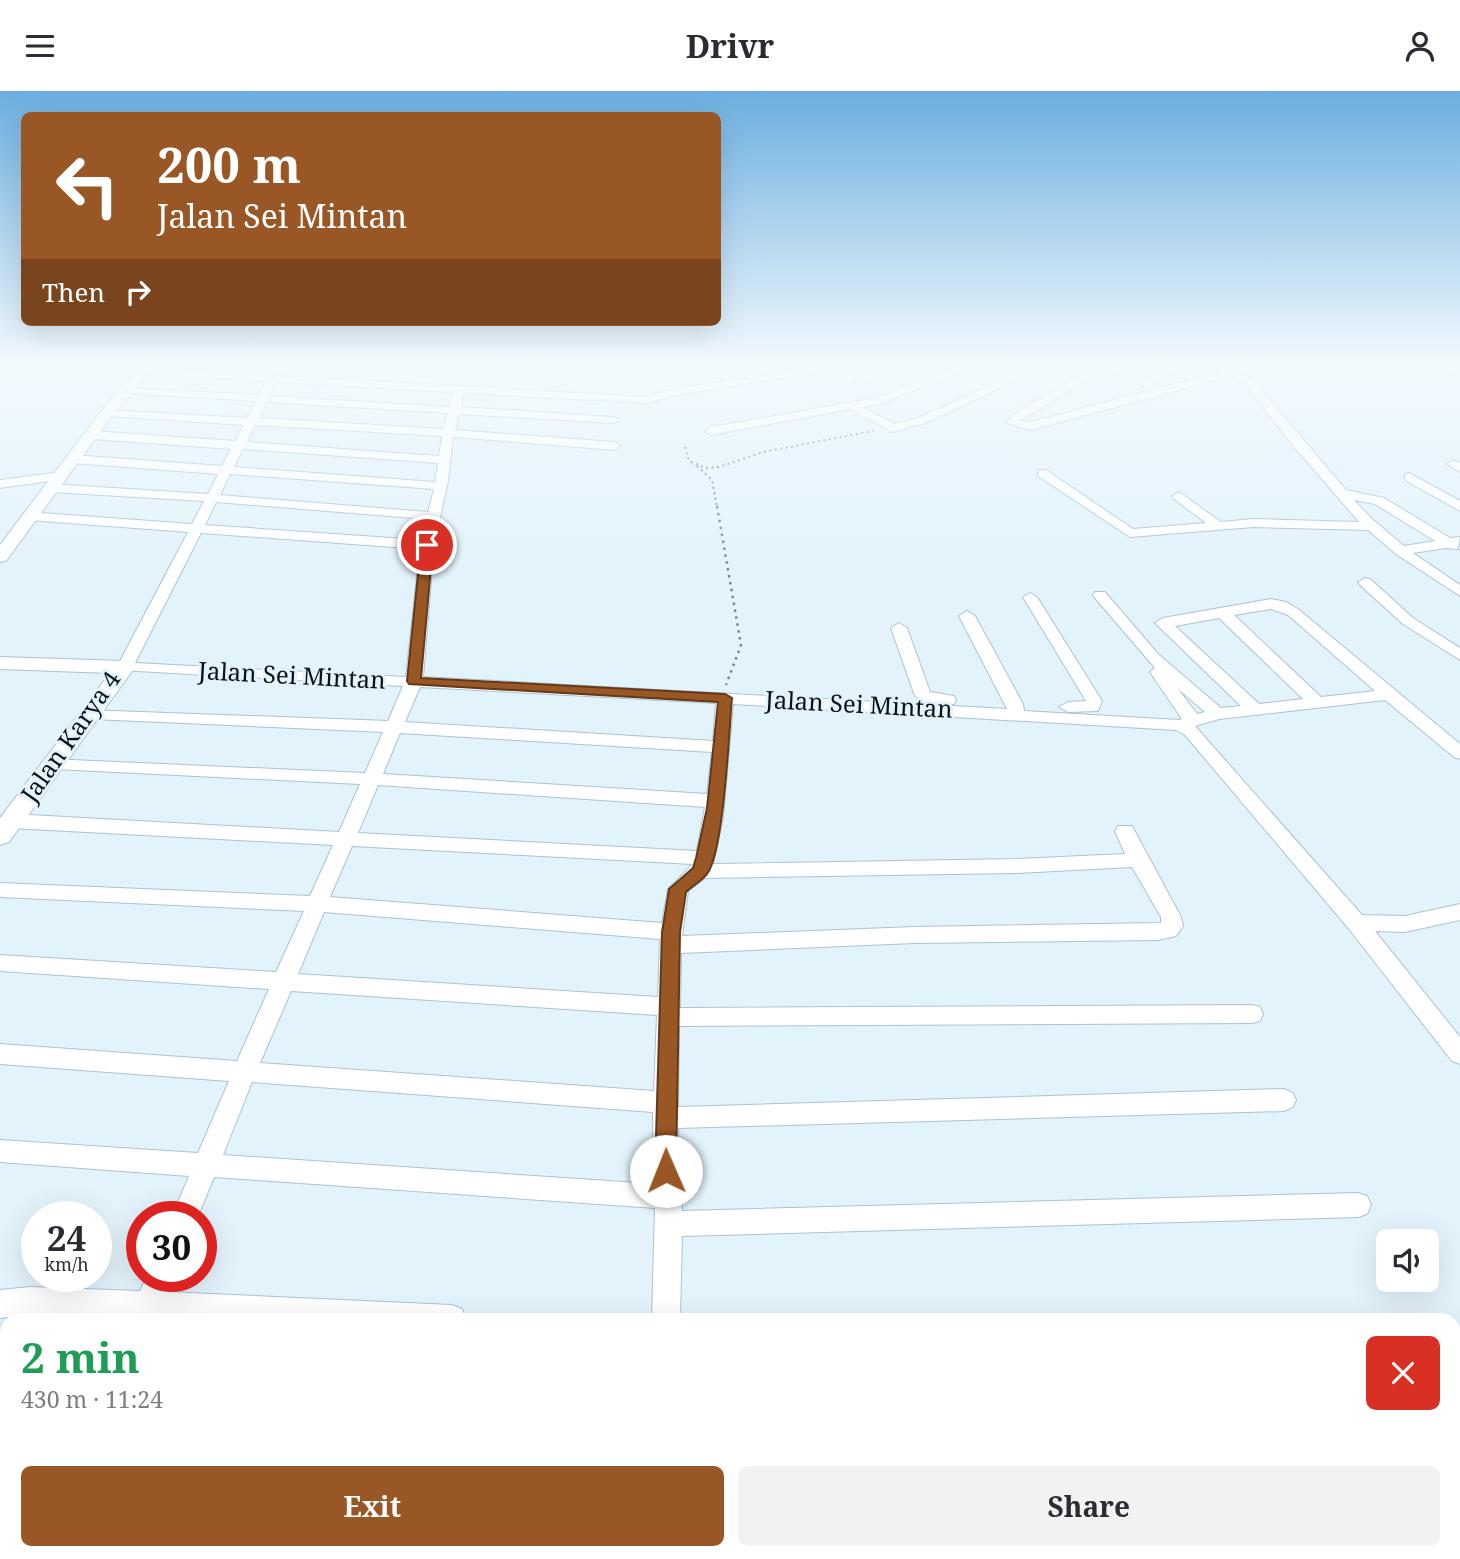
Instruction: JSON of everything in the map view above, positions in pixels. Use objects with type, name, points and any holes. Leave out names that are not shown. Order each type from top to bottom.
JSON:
[{"type":"main road","points":[[0,557],[28,516],[94,432]]},
{"type":"main road","name":"Jalan Karya 4","points":[[0,663],[125,667]]},
{"type":"main road","name":"Jalan Karya 4","points":[[6,829],[125,667]]},
{"type":"street","points":[[125,667],[246,432]]},
{"type":"street","points":[[423,432],[615,446]]},
{"type":"street","points":[[1288,432],[1371,526],[1401,551],[1460,592]]},
{"type":"street","points":[[191,1201],[245,1070],[414,681],[427,545],[448,433]]},
{"type":"street","points":[[92,435],[445,460]]},
{"type":"street","points":[[72,459],[440,487]]},
{"type":"street","points":[[1042,473],[1130,533],[1273,523],[1371,526]]},
{"type":"street","points":[[1409,477],[1460,507]]},
{"type":"street","points":[[0,484],[56,482],[433,516]]},
{"type":"street","points":[[1342,493],[1380,501],[1456,545]]},
{"type":"street","points":[[1179,496],[1217,526]]},
{"type":"street","points":[[28,516],[427,545]]},
{"type":"street","points":[[1401,551],[1456,545]]},
{"type":"street","points":[[1365,582],[1408,621],[1460,655]]},
{"type":"street","points":[[1100,595],[1152,657],[1217,714]]},
{"type":"street","points":[[899,628],[923,696],[1016,709],[1084,708],[1095,705],[1030,597]]},
{"type":"street","points":[[1129,629],[1271,604],[1281,605],[1293,612],[1460,753]]},
{"type":"street","points":[[1222,612],[1317,703]]},
{"type":"street","points":[[967,616],[1016,709]]},
{"type":"street","points":[[1163,623],[1255,710]]},
{"type":"street","points":[[1152,657],[1191,731],[1356,923],[1460,1054]]},
{"type":"street","name":"Jalan Sei Mintan","points":[[125,667],[725,698],[1016,709],[1186,723],[1217,714],[1389,695]]},
{"type":"street","points":[[666,1313],[669,1224],[666,1197],[666,1110],[671,939],[678,889],[703,865],[715,801],[725,698]]},
{"type":"street","points":[[92,714],[394,727],[720,747]]},
{"type":"street","points":[[55,763],[371,779],[715,801]]},
{"type":"street","points":[[6,829],[344,841],[703,865],[1017,866],[1138,860]]},
{"type":"street","points":[[0,890],[317,904],[671,939],[1168,930],[1172,926],[1171,917],[1138,860],[1125,831]]},
{"type":"street","points":[[1356,923],[1405,924],[1460,912]]},
{"type":"street","points":[[0,963],[284,981],[670,1012],[1252,1014]]},
{"type":"street","points":[[0,1054],[245,1070],[666,1110],[1284,1100]]},
{"type":"street","points":[[0,1151],[666,1197]]},
{"type":"street","points":[[669,1224],[1357,1205]]},
{"type":"street","points":[[148,1306],[154,1292]]},
{"type":"street","points":[[0,1304],[30,1301],[312,1313]]},
{"type":"path","points":[[697,466],[719,467],[763,452],[873,432]]},
{"type":"path","points":[[685,447],[689,461],[712,480],[741,645],[726,684],[725,698]]},
{"type":"route","points":[[427,545],[414,681],[725,698],[715,808],[705,858],[701,871],[678,889],[671,932],[665,1118],[666,1171]]}]
